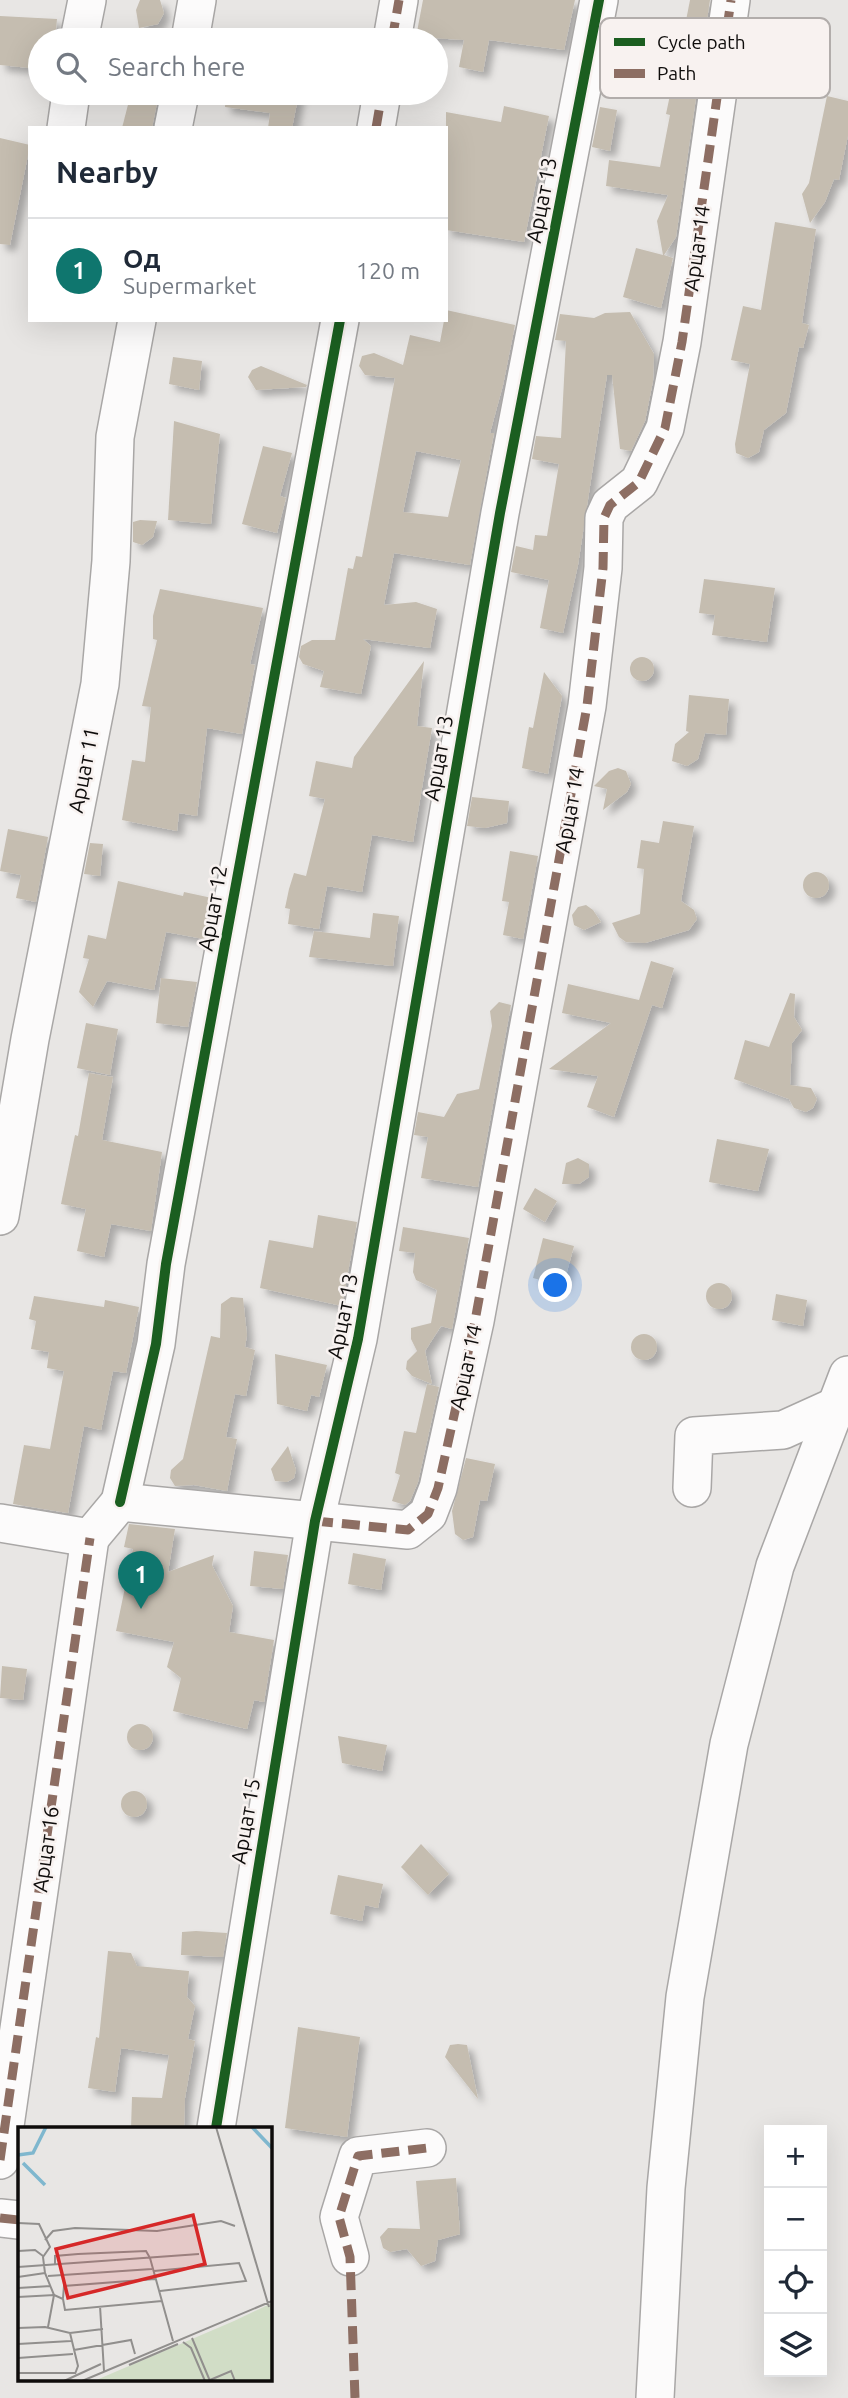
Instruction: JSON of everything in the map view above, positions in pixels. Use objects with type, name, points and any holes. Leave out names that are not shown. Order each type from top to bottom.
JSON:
[{"type":"street","points":[[81,28],[87,0]]},
{"type":"street","points":[[192,28],[197,0]]},
{"type":"street","points":[[394,28],[399,0]]},
{"type":"street","name":"Арцат 13","points":[[315,1521],[358,1339],[499,513],[599,0]]},
{"type":"street","name":"Арцат 14","points":[[728,18],[731,0]]},
{"type":"street","name":"Арцат 14","points":[[120,1502],[408,1530],[428,1514],[438,1488],[475,1321],[587,706],[604,568],[604,518],[610,505],[639,482],[664,428],[682,342],[717,98]]},
{"type":"street","points":[[66,126],[69,105]]},
{"type":"street","points":[[173,126],[178,105]]},
{"type":"street","points":[[376,126],[380,105]]},
{"type":"street","name":"Арцат 11","points":[[0,1216],[30,1039],[100,684],[111,561],[116,437],[137,322]]},
{"type":"street","name":"Арцат 12","points":[[120,1502],[156,1344],[171,1236],[340,322]]},
{"type":"street","points":[[692,1488],[694,1436],[783,1430],[842,1390]]},
{"type":"street","points":[[655,2398],[666,2188],[685,1997],[729,1744],[775,1566],[842,1390]]},
{"type":"street","points":[[0,1523],[90,1538],[120,1502]]},
{"type":"street","name":"Арцат 15","points":[[216,2127],[315,1521]]},
{"type":"street","name":"Арцат 16","points":[[0,2160],[90,1538]]},
{"type":"street","points":[[350,2257],[339,2217],[358,2156],[427,2148]]},
{"type":"street","points":[[0,2218],[18,2220]]},
{"type":"building","points":[[140,0],[160,0],[164,13],[158,24],[139,28],[136,10]]},
{"type":"building","points":[[423,0],[575,0],[564,50],[489,40],[483,72],[459,67],[464,40],[448,39],[448,28],[418,28]]},
{"type":"building","points":[[690,0],[710,0],[707,18],[686,18]]},
{"type":"building","points":[[0,16],[57,19],[56,28],[28,28],[28,68],[0,65]]},
{"type":"building","points":[[669,98],[696,98],[676,237],[664,255],[673,258],[661,308],[623,297],[636,248],[663,255],[657,221],[668,195],[606,186],[609,160],[660,167],[670,115],[666,114]]},
{"type":"building","points":[[827,98],[848,101],[848,135],[839,180],[834,179],[825,202],[810,223],[802,194],[809,183]]},
{"type":"building","points":[[128,105],[157,105],[152,126],[123,126]]},
{"type":"building","points":[[297,105],[292,126],[268,126],[270,113],[225,107]]},
{"type":"building","points":[[504,106],[549,116],[524,242],[448,230],[446,112],[501,122]]},
{"type":"building","points":[[600,107],[617,110],[610,151],[592,147]]},
{"type":"building","points":[[0,138],[28,145],[28,155],[10,245],[0,244]]},
{"type":"building","points":[[775,222],[816,229],[802,323],[809,325],[803,348],[799,347],[786,413],[764,430],[759,452],[748,458],[736,453],[735,444],[750,364],[731,360],[743,306],[761,310]]},
{"type":"building","points":[[448,310],[515,325],[490,433],[494,433],[470,565],[394,553],[384,605],[416,602],[437,609],[430,648],[363,639],[371,646],[361,694],[320,687],[324,671],[303,664],[299,657],[301,646],[312,640],[335,640],[348,568],[353,569],[356,556],[362,557],[395,378],[365,375],[359,366],[362,356],[374,353],[403,365],[410,335],[440,342],[444,322],[448,322]],"holes":[[[416,451],[461,460],[448,517],[403,512]]]},
{"type":"building","points":[[630,312],[654,354],[653,381],[645,421],[631,451],[620,449],[612,375],[607,375],[578,565],[563,633],[540,628],[549,580],[511,572],[516,546],[533,550],[535,535],[547,536],[559,464],[532,459],[536,436],[561,438],[566,341],[555,340],[560,314],[594,318],[605,313]]},
{"type":"building","points":[[173,357],[202,361],[199,390],[169,384]]},
{"type":"building","points":[[261,366],[307,385],[256,390],[248,377],[252,370]]},
{"type":"building","points":[[174,421],[220,434],[211,524],[168,520]]},
{"type":"building","points":[[263,446],[292,453],[280,496],[286,498],[277,533],[242,524]]},
{"type":"building","points":[[157,521],[153,537],[142,545],[133,542],[133,522]]},
{"type":"building","points":[[704,579],[775,588],[767,642],[712,635],[715,615],[699,613]]},
{"type":"building","points":[[160,589],[263,608],[250,664],[255,665],[242,734],[207,728],[197,816],[179,813],[177,831],[122,820],[132,760],[145,762],[151,707],[142,706],[157,640],[153,639],[153,616]]},
{"type":"building","points":[[642,657],[650,661],[654,669],[650,677],[642,681],[634,677],[630,669],[634,661]]},
{"type":"building","points":[[424,661],[417,726],[432,728],[413,842],[372,835],[362,892],[327,886],[319,929],[288,924],[290,909],[285,908],[289,889],[294,873],[306,876],[325,799],[309,796],[316,761],[352,768],[354,757]]},
{"type":"building","points":[[544,672],[562,696],[548,774],[522,768],[529,727],[533,728]]},
{"type":"building","points":[[689,695],[729,699],[726,735],[705,733],[698,759],[687,766],[672,761],[675,744],[689,732],[686,731]]},
{"type":"building","points":[[618,768],[626,771],[631,784],[627,792],[603,810],[607,789],[594,786],[609,771]]},
{"type":"building","points":[[472,797],[509,801],[507,823],[485,828],[467,826]]},
{"type":"building","points":[[663,821],[694,826],[681,901],[694,910],[697,919],[689,930],[645,943],[626,942],[619,937],[612,923],[640,914],[644,869],[637,868],[641,840],[659,843]]},
{"type":"building","points":[[8,829],[48,837],[36,902],[16,898],[21,875],[0,871]]},
{"type":"building","points":[[90,843],[103,844],[100,876],[84,874]]},
{"type":"building","points":[[510,851],[538,856],[523,939],[503,935],[509,902],[502,901]]},
{"type":"building","points":[[816,872],[825,876],[829,885],[825,894],[816,898],[807,894],[803,885],[807,876]]},
{"type":"building","points":[[118,881],[183,896],[184,892],[212,898],[204,939],[166,932],[154,990],[107,981],[93,1007],[79,992],[89,959],[83,958],[88,935],[106,939]]},
{"type":"building","points":[[586,905],[601,922],[584,930],[574,925],[572,915],[578,907]]},
{"type":"building","points":[[373,913],[399,916],[393,966],[309,957],[314,931],[370,938]]},
{"type":"building","points":[[651,961],[674,968],[662,1008],[652,1005],[614,1117],[587,1107],[598,1076],[549,1069],[611,1023],[562,1013],[568,984],[639,1000]]},
{"type":"building","points":[[161,978],[197,982],[188,1027],[156,1023]]},
{"type":"building","points":[[790,993],[795,994],[794,1017],[802,1030],[792,1043],[790,1085],[811,1088],[817,1099],[813,1108],[806,1112],[794,1108],[789,1099],[734,1079],[745,1040],[769,1047]]},
{"type":"building","points":[[499,1002],[511,1005],[478,1187],[421,1178],[428,1137],[414,1135],[418,1112],[444,1117],[457,1094],[479,1089],[492,1026],[490,1011]]},
{"type":"building","points":[[86,1023],[118,1029],[110,1075],[77,1068]]},
{"type":"building","points":[[89,1073],[113,1077],[102,1140],[162,1152],[151,1231],[111,1224],[104,1257],[77,1251],[86,1209],[61,1204],[75,1135],[78,1136]]},
{"type":"building","points":[[717,1139],[769,1149],[758,1191],[709,1182]]},
{"type":"building","points":[[578,1158],[589,1164],[589,1177],[579,1184],[562,1184],[566,1163]]},
{"type":"building","points":[[535,1188],[557,1201],[545,1222],[523,1209]]},
{"type":"building","points":[[318,1215],[357,1222],[342,1306],[260,1288],[269,1240],[313,1248]]},
{"type":"building","points":[[403,1227],[469,1238],[452,1329],[441,1326],[425,1351],[432,1384],[412,1376],[406,1369],[407,1361],[417,1351],[411,1339],[411,1328],[431,1323],[437,1290],[416,1280],[413,1272],[415,1253],[399,1251]]},
{"type":"building","points":[[543,1238],[574,1246],[563,1286],[533,1278]]},
{"type":"building","points":[[719,1283],[728,1287],[732,1296],[728,1305],[719,1309],[710,1305],[706,1296],[710,1287]]},
{"type":"building","points":[[776,1294],[807,1300],[803,1326],[772,1320]]},
{"type":"building","points":[[34,1296],[104,1307],[105,1300],[139,1307],[126,1373],[113,1371],[101,1430],[84,1426],[68,1513],[13,1504],[24,1445],[50,1449],[64,1371],[47,1368],[49,1352],[31,1349],[36,1321],[29,1319]]},
{"type":"building","points":[[231,1297],[243,1298],[247,1335],[245,1347],[255,1350],[246,1396],[235,1394],[226,1437],[237,1439],[227,1491],[194,1485],[175,1486],[170,1478],[171,1470],[183,1459],[211,1336],[220,1338],[221,1304]]},
{"type":"building","points":[[644,1334],[653,1338],[657,1347],[653,1356],[644,1360],[635,1356],[631,1347],[635,1338]]},
{"type":"building","points":[[275,1354],[327,1365],[319,1397],[311,1395],[307,1411],[277,1404]]},
{"type":"building","points":[[427,1384],[439,1387],[418,1482],[410,1501],[405,1505],[392,1501],[400,1475],[395,1473],[404,1431],[416,1433]]},
{"type":"building","points":[[288,1446],[296,1470],[294,1478],[287,1482],[275,1481],[271,1469]]},
{"type":"building","points":[[466,1458],[495,1464],[487,1501],[480,1500],[473,1537],[463,1540],[455,1534],[452,1511]]},
{"type":"building","points":[[129,1524],[175,1529],[168,1572],[214,1555],[212,1565],[233,1606],[229,1632],[274,1640],[264,1702],[254,1700],[247,1729],[173,1711],[181,1678],[167,1667],[174,1642],[116,1631],[133,1549],[124,1547]]},
{"type":"building","points":[[254,1551],[288,1555],[283,1589],[250,1586]]},
{"type":"building","points":[[353,1553],[386,1559],[381,1590],[348,1584]]},
{"type":"building","points":[[2,1666],[27,1669],[23,1700],[0,1698]]},
{"type":"building","points":[[140,1724],[149,1728],[153,1737],[149,1746],[140,1750],[131,1746],[127,1737],[131,1728]]},
{"type":"building","points":[[338,1736],[387,1745],[382,1771],[342,1763]]},
{"type":"building","points":[[134,1791],[143,1795],[147,1804],[143,1813],[134,1817],[125,1813],[121,1804],[125,1795]]},
{"type":"building","points":[[421,1844],[449,1874],[428,1895],[401,1867]]},
{"type":"building","points":[[338,1875],[383,1884],[378,1908],[365,1905],[362,1921],[330,1914]]},
{"type":"building","points":[[182,1932],[227,1933],[223,1957],[181,1955]]},
{"type":"building","points":[[108,1951],[131,1953],[137,1966],[189,1971],[187,1997],[195,2006],[188,2039],[195,2041],[185,2098],[184,2127],[131,2127],[132,2097],[162,2098],[169,2055],[121,2048],[115,2092],[88,2088],[96,2037],[99,2038]]},
{"type":"building","points":[[298,2027],[360,2037],[347,2137],[285,2128]]},
{"type":"building","points":[[450,2045],[467,2045],[478,2099],[445,2057]]},
{"type":"building","points":[[456,2178],[460,2234],[438,2240],[435,2261],[421,2266],[407,2249],[390,2252],[383,2248],[380,2237],[388,2228],[420,2229],[416,2181]]},
{"type":"marked path","points":[[394,28],[399,0]]},
{"type":"marked path","points":[[728,18],[731,0]]},
{"type":"marked path","points":[[315,1521],[408,1530],[428,1514],[438,1488],[475,1321],[587,706],[603,568],[604,518],[610,505],[639,482],[665,428],[682,342],[717,98]]},
{"type":"marked path","points":[[376,126],[380,105]]},
{"type":"marked path","points":[[0,2160],[90,1538]]},
{"type":"marked path","points":[[355,2398],[350,2257],[339,2217],[358,2156],[427,2148]]},
{"type":"marked path","points":[[0,2218],[18,2220]]},
{"type":"cycle path","points":[[216,2127],[315,1521],[358,1339],[500,513],[599,0]]},
{"type":"cycle path","points":[[120,1502],[156,1344],[166,1264],[340,322]]},
{"type":"place","name":"Од","points":[[141,1609]]}]
